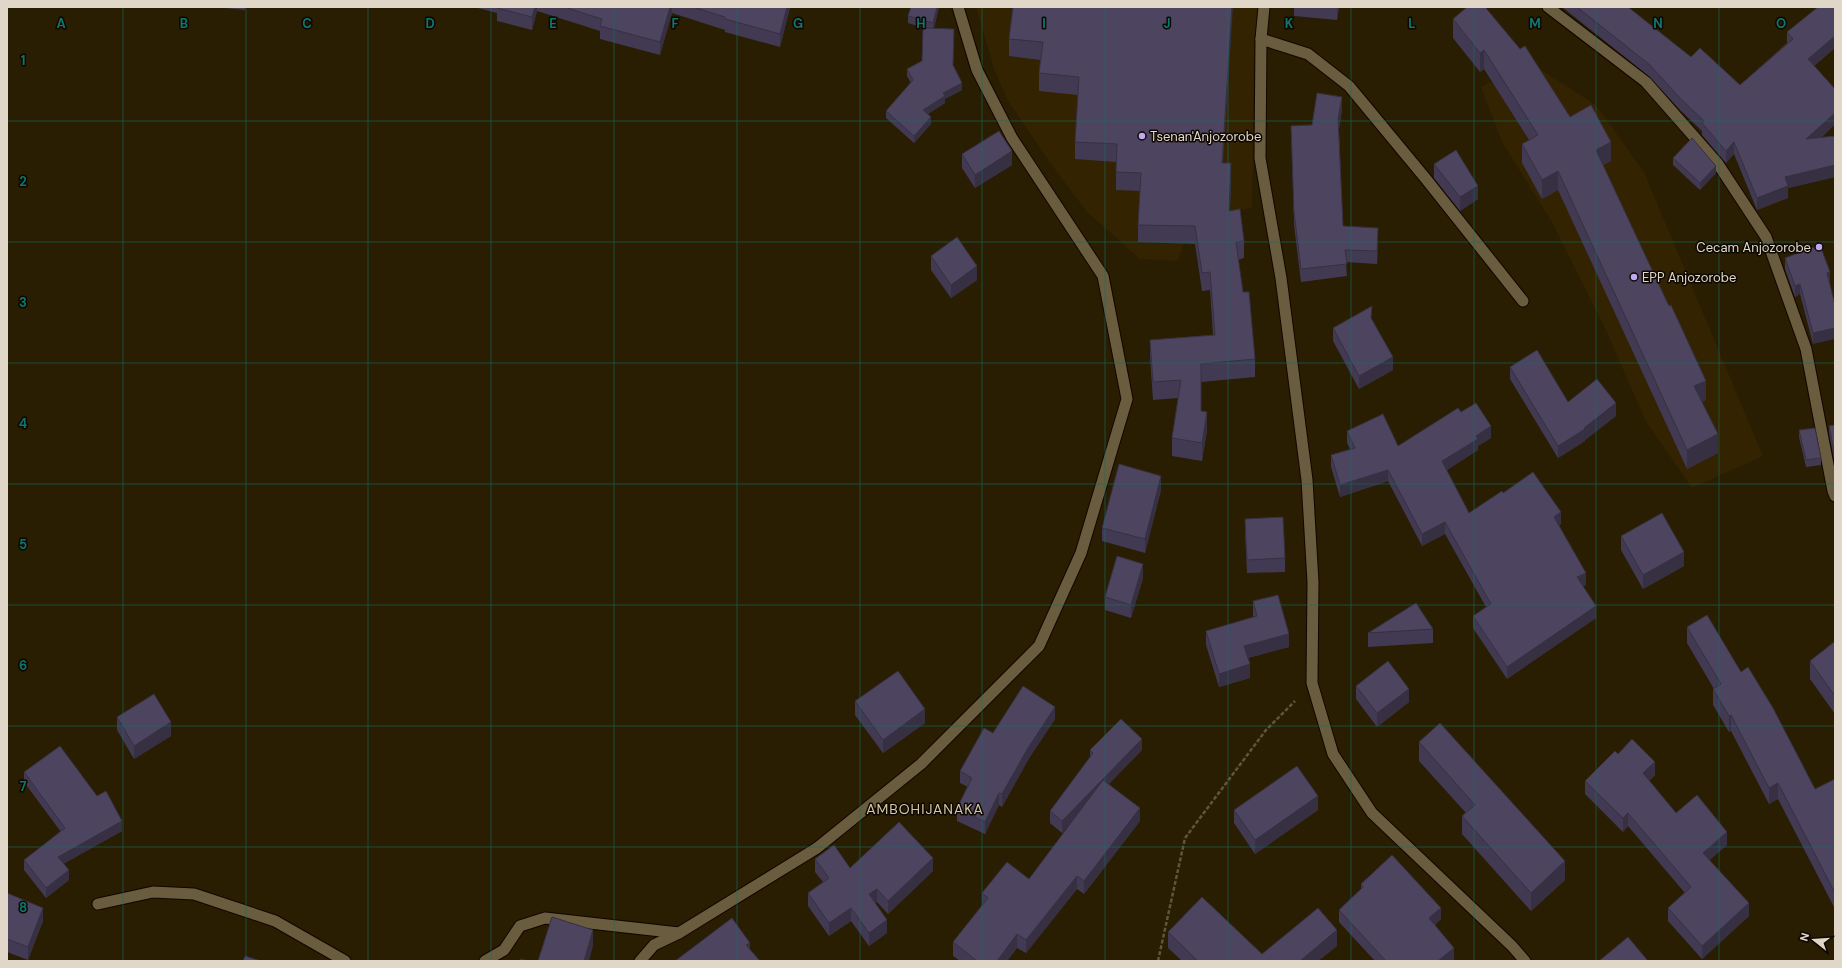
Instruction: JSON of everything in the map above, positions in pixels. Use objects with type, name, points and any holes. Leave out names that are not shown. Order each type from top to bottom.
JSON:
[{"type":"street","points":[[640,961],[654,945],[679,933],[817,848],[921,764],[1039,646],[1083,546],[1127,399],[1103,276],[1012,138],[977,70],[958,7]]},
{"type":"street","points":[[1264,7],[1260,158],[1281,278],[1307,480],[1313,582],[1312,683],[1333,754],[1372,813],[1512,946],[1525,961]]},
{"type":"street","points":[[1548,7],[1646,82],[1718,164],[1766,237],[1806,349],[1835,496]]},
{"type":"street","points":[[1262,39],[1308,54],[1349,86],[1426,179],[1523,301]]},
{"type":"street","points":[[98,904],[153,892],[194,894],[275,921],[345,961]]},
{"type":"street","points":[[485,961],[504,950],[520,926],[545,918],[679,933]]},
{"type":"path","points":[[1158,961],[1186,838],[1266,730],[1312,683]]},
{"type":"shaded area","name":"Tsenan'Anjozorobe","points":[[976,7],[1259,7],[1254,64],[1252,208],[1193,215],[1178,261],[1140,259],[1087,212],[1056,171],[1008,101],[994,69]]},
{"type":"shaded area","name":"EPP Anjozorobe","points":[[1529,62],[1596,105],[1644,172],[1763,456],[1692,488],[1645,420],[1606,330],[1553,224],[1502,142],[1481,87]]},
{"type":"building","points":[[497,7],[535,7],[532,17]]},
{"type":"building","points":[[564,7],[670,7],[660,42],[600,26],[602,19]]},
{"type":"building","points":[[693,7],[787,7],[780,34],[725,19],[725,17]]},
{"type":"building","points":[[911,7],[937,7],[933,23],[908,16]]},
{"type":"building","name":"Tsenan'Anjozorobe","points":[[1013,7],[1232,7],[1222,163],[1231,163],[1229,211],[1240,209],[1244,241],[1236,242],[1243,292],[1249,292],[1255,359],[1201,364],[1201,411],[1207,412],[1202,443],[1172,438],[1181,380],[1153,382],[1150,340],[1215,335],[1210,272],[1202,273],[1195,226],[1138,225],[1141,173],[1116,172],[1117,144],[1075,142],[1079,77],[1039,73],[1043,42],[1009,39]]},
{"type":"building","points":[[1467,7],[1485,7],[1520,49],[1525,46],[1570,117],[1591,105],[1611,142],[1596,150],[1706,381],[1694,386],[1718,434],[1687,450],[1558,171],[1542,180],[1522,144],[1538,135],[1484,50],[1480,53],[1453,19]]},
{"type":"building","points":[[1577,7],[1628,7],[1691,57],[1700,48],[1740,85],[1793,39],[1787,32],[1818,7],[1835,7],[1835,36],[1808,59],[1835,89],[1835,113],[1806,139],[1835,136],[1835,165],[1785,177],[1788,186],[1757,198],[1734,142],[1726,151],[1702,123],[1704,121],[1680,98],[1650,65]]},
{"type":"building","points":[[923,28],[954,29],[953,65],[962,83],[943,93],[945,96],[923,110],[931,117],[914,136],[886,111],[913,80],[907,69],[922,61]]},
{"type":"building","points":[[1317,93],[1342,97],[1338,119],[1343,226],[1378,228],[1377,251],[1345,250],[1347,264],[1301,269],[1294,212],[1291,126],[1312,125]]},
{"type":"building","points":[[999,131],[1012,151],[975,175],[962,154]]},
{"type":"building","points":[[1692,138],[1716,166],[1700,183],[1673,158]]},
{"type":"building","points":[[1456,150],[1478,186],[1460,197],[1434,164]]},
{"type":"building","points":[[957,237],[977,266],[951,285],[931,256]]},
{"type":"building","points":[[1820,245],[1830,272],[1827,273],[1835,305],[1835,328],[1813,333],[1800,284],[1795,286],[1785,258]]},
{"type":"building","points":[[1372,306],[1371,318],[1393,357],[1359,376],[1333,328]]},
{"type":"building","points":[[1537,350],[1568,402],[1597,379],[1616,403],[1584,428],[1585,429],[1558,446],[1510,367]]},
{"type":"building","points":[[1476,403],[1491,426],[1476,436],[1478,439],[1442,461],[1469,513],[1502,491],[1503,493],[1533,472],[1561,512],[1554,517],[1586,573],[1577,577],[1596,606],[1507,667],[1473,616],[1491,604],[1445,522],[1422,534],[1388,470],[1340,485],[1331,455],[1355,448],[1347,431],[1383,414],[1398,446],[1458,408],[1461,412]]},
{"type":"building","points":[[1835,425],[1835,456],[1829,426]]},
{"type":"building","points":[[1815,428],[1821,458],[1806,460],[1799,430]]},
{"type":"building","points":[[1119,464],[1161,476],[1145,539],[1102,528]]},
{"type":"building","points":[[1662,513],[1684,552],[1643,575],[1621,536]]},
{"type":"building","points":[[1283,517],[1285,558],[1247,560],[1245,519]]},
{"type":"building","points":[[1117,556],[1143,564],[1131,605],[1105,597]]},
{"type":"building","points":[[1278,595],[1289,634],[1244,646],[1250,664],[1219,674],[1206,631],[1257,616],[1253,601]]},
{"type":"building","points":[[1416,603],[1433,629],[1368,633]]},
{"type":"building","points":[[1707,615],[1741,672],[1748,667],[1773,708],[1815,789],[1835,779],[1835,893],[1778,783],[1769,788],[1731,715],[1729,716],[1713,689],[1721,684],[1687,627]]},
{"type":"building","points":[[1834,642],[1835,644],[1835,696],[1810,661]]},
{"type":"building","points":[[1388,661],[1409,689],[1377,713],[1356,686]]},
{"type":"building","points":[[898,671],[925,709],[883,740],[855,701]]},
{"type":"building","points":[[1023,686],[1055,707],[1028,748],[1002,794],[999,793],[985,822],[957,808],[972,778],[960,771],[984,728],[993,733]]},
{"type":"building","points":[[154,694],[171,722],[134,746],[117,717]]},
{"type":"building","points":[[1121,719],[1142,739],[1062,821],[1050,811],[1093,753],[1090,750]]},
{"type":"building","points":[[1440,723],[1565,861],[1531,893],[1462,816],[1475,805],[1419,742]]},
{"type":"building","points":[[1632,739],[1655,762],[1643,773],[1676,813],[1697,795],[1727,832],[1703,853],[1749,903],[1702,946],[1668,908],[1691,887],[1628,813],[1623,818],[1585,781],[1615,751],[1618,754]]},
{"type":"building","points":[[60,746],[97,796],[106,791],[122,821],[58,857],[69,870],[46,888],[24,860],[65,828],[24,772]]},
{"type":"building","points":[[1297,766],[1318,796],[1255,840],[1234,810]]},
{"type":"building","points":[[1103,780],[1140,808],[1084,881],[1077,876],[1026,940],[1017,934],[997,961],[977,961],[953,942],[988,898],[982,893],[1007,862],[1029,879]]},
{"type":"building","points":[[899,822],[933,858],[888,901],[877,889],[869,894],[887,920],[869,933],[851,908],[829,923],[808,893],[829,878],[815,859],[834,845],[850,868]]},
{"type":"building","points":[[1392,855],[1441,908],[1429,918],[1454,948],[1438,961],[1386,961],[1339,910],[1363,887],[1361,884]]},
{"type":"building","points":[[7,893],[43,908],[28,947],[7,939]]},
{"type":"building","points":[[1202,897],[1262,954],[1318,908],[1337,930],[1300,961],[1198,961],[1168,932]]},
{"type":"building","points":[[552,917],[593,930],[584,961],[538,961]]},
{"type":"building","points":[[732,918],[750,943],[746,945],[760,961],[675,961]]},
{"type":"building","points":[[1628,937],[1648,961],[1599,961]]},
{"type":"building","points":[[245,956],[261,961],[243,961]]},
{"type":"place","name":"Tsenan'Anjozorobe","points":[[1142,136]]},
{"type":"place","name":"Cecam Anjozorobe","points":[[1819,247]]},
{"type":"place","name":"EPP Anjozorobe","points":[[1634,277]]},
{"type":"district","name":"AMBOHIJANAKA","points":[[925,809]]}]
